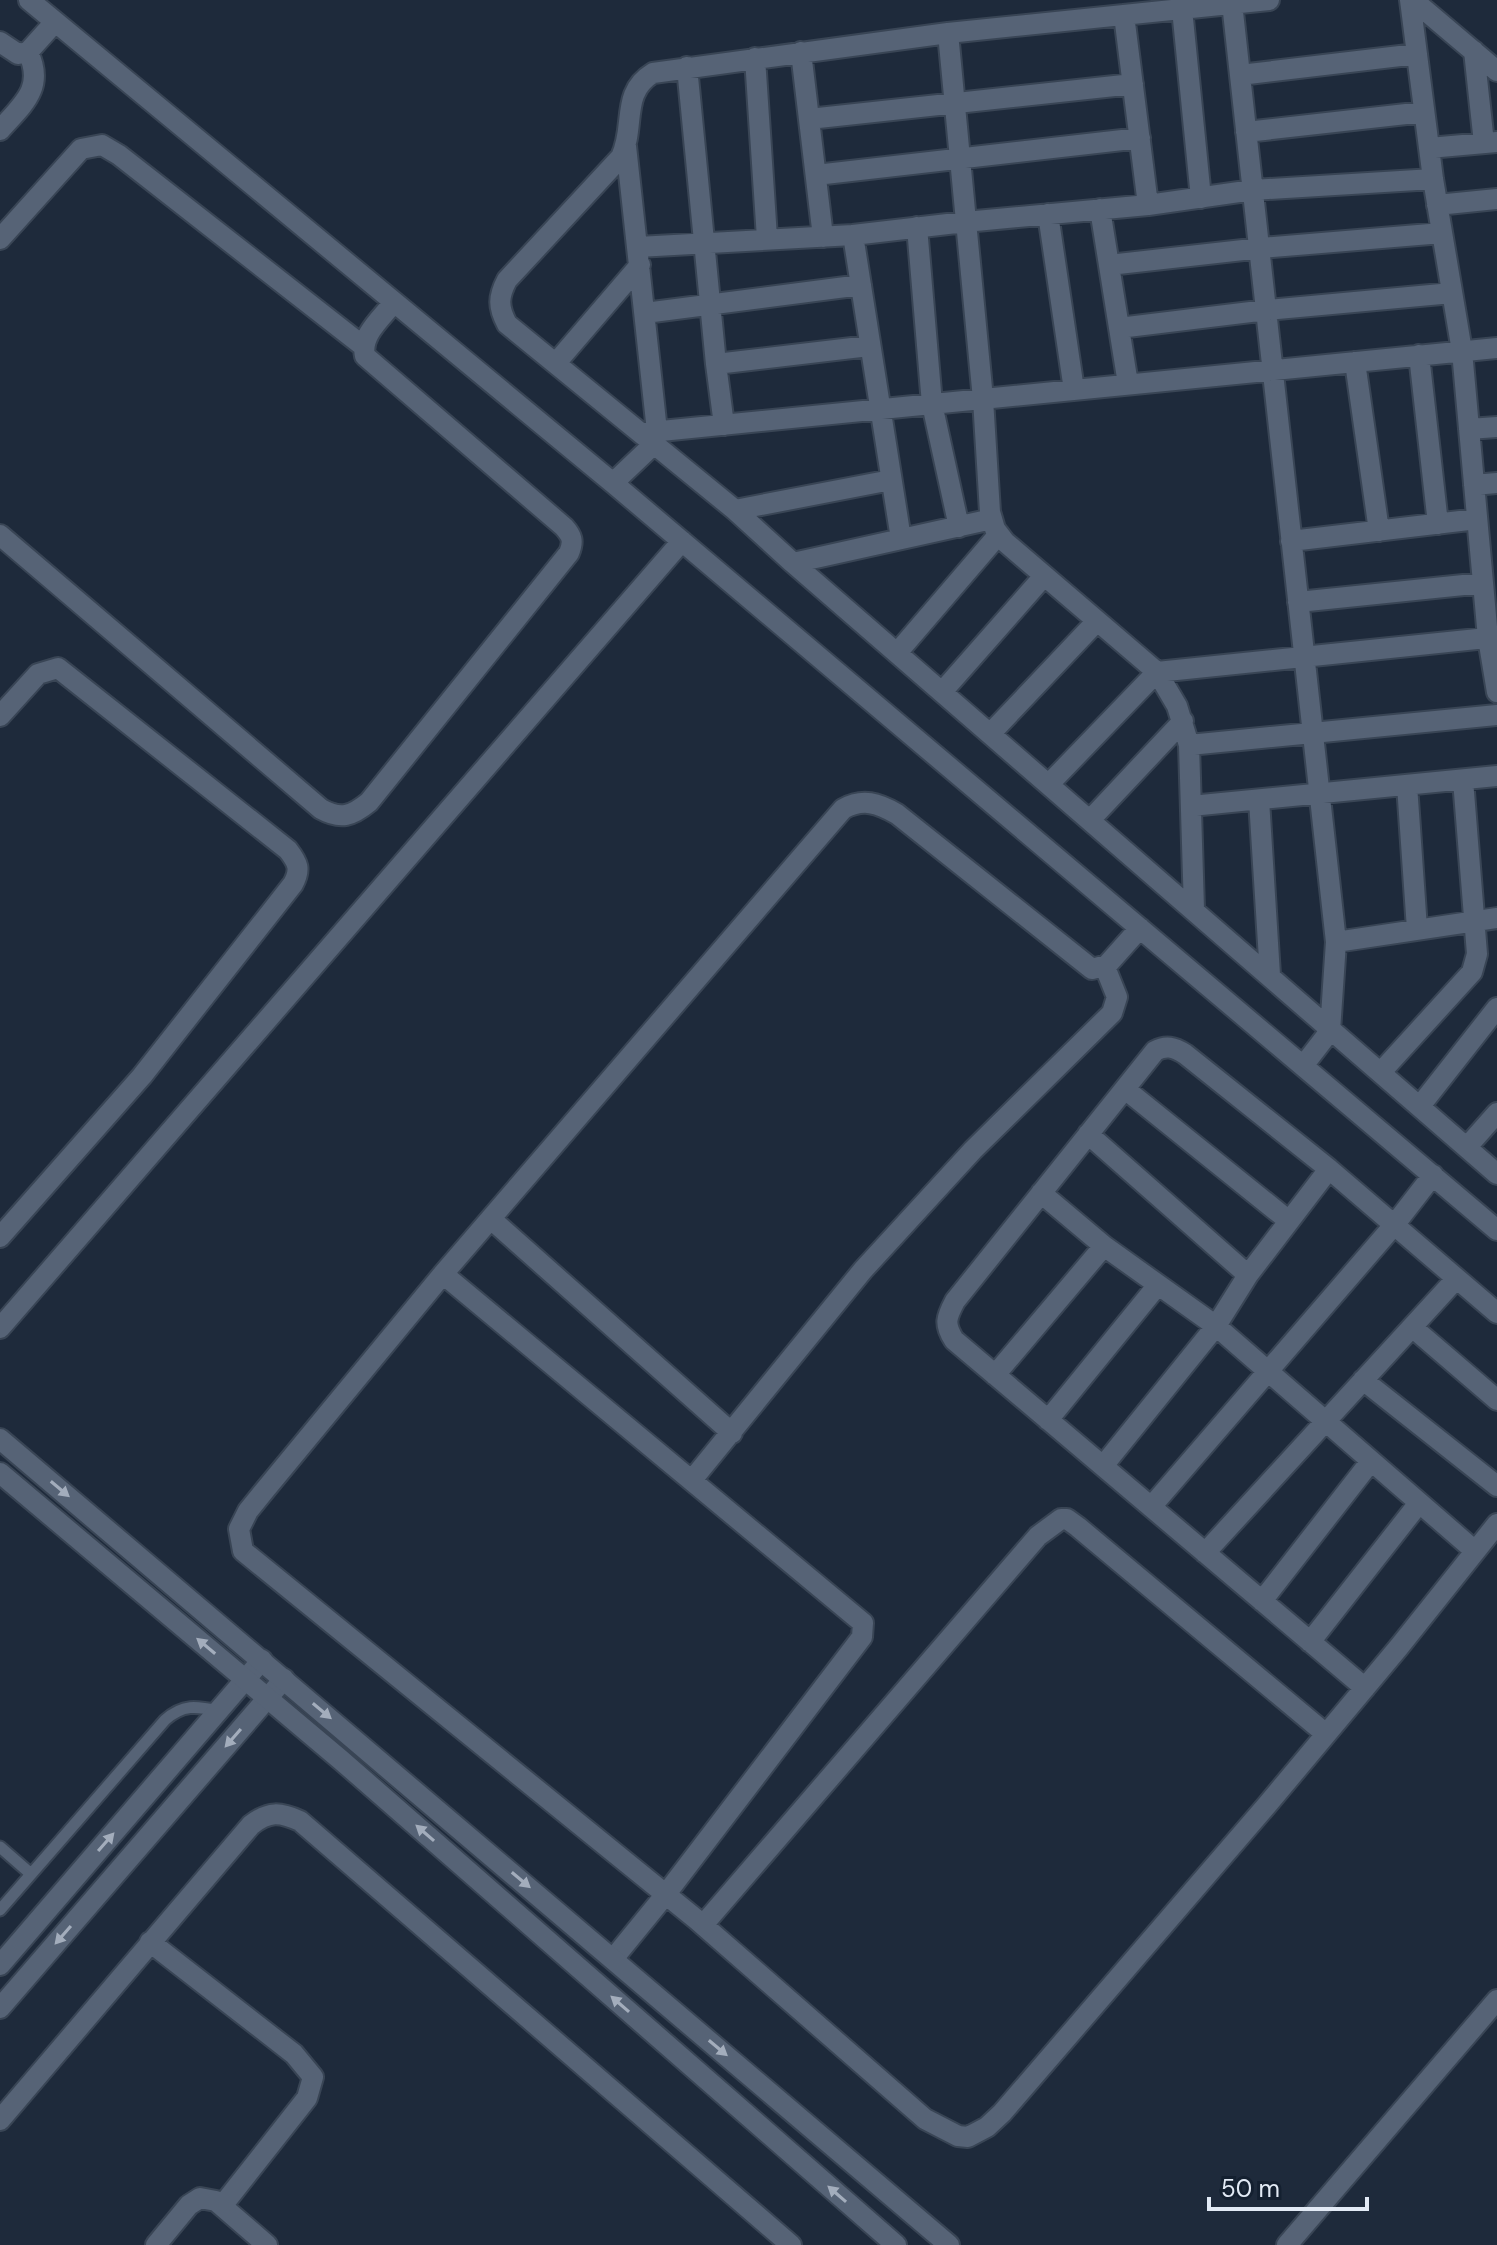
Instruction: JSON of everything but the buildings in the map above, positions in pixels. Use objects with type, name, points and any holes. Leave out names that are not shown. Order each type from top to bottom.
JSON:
[{"type":"street","points":[[29,0],[613,483],[1497,1230]]},
{"type":"street","points":[[613,483],[651,436],[645,313],[626,146],[633,92],[653,73],[948,33],[1269,0]]},
{"type":"street","points":[[1411,0],[1497,71]]},
{"type":"street","points":[[1411,0],[1433,179],[1462,351],[1483,583],[1497,692]]},
{"type":"street","points":[[1232,3],[1336,942],[1330,1031],[1303,1066]]},
{"type":"street","points":[[1182,9],[1201,198]]},
{"type":"street","points":[[1124,15],[1148,205]]},
{"type":"street","points":[[0,42],[18,54],[28,52],[55,22]]},
{"type":"street","points":[[948,33],[995,526],[1044,576],[1157,672],[1183,721],[1189,745],[1194,909]]},
{"type":"street","points":[[1429,148],[1491,142],[1474,51]]},
{"type":"street","points":[[0,130],[21,107],[35,84],[34,65],[28,52]]},
{"type":"street","points":[[801,52],[823,237]]},
{"type":"street","points":[[1240,75],[1417,54]]},
{"type":"street","points":[[755,58],[767,238]]},
{"type":"street","points":[[687,67],[724,425]]},
{"type":"street","points":[[809,119],[1133,84]]},
{"type":"street","points":[[1246,132],[1424,112]]},
{"type":"street","points":[[816,175],[1140,138]]},
{"type":"street","points":[[0,239],[69,160],[81,149],[102,145],[119,155],[363,346]]},
{"type":"street","points":[[626,146],[621,157],[507,280],[499,303],[507,324],[651,436],[1497,1174]]},
{"type":"street","points":[[556,363],[639,256],[705,242],[853,235],[1148,205],[1253,190],[1433,179]]},
{"type":"street","points":[[1437,205],[1497,199]]},
{"type":"street","points":[[1100,209],[1128,384]]},
{"type":"street","points":[[1048,214],[1074,390]]},
{"type":"street","points":[[917,227],[932,404],[959,527]]},
{"type":"street","points":[[1109,265],[1442,233]]},
{"type":"street","points":[[853,235],[901,539]]},
{"type":"street","points":[[645,313],[861,285]]},
{"type":"street","points":[[1119,328],[1267,310],[1452,293]]},
{"type":"street","points":[[0,535],[321,809],[344,817],[358,812],[573,545],[572,536],[564,527],[365,356],[363,346],[367,337],[394,302]]},
{"type":"street","points":[[716,364],[869,346]]},
{"type":"street","points":[[651,436],[724,425],[1497,348]]},
{"type":"street","points":[[1419,355],[1438,524]]},
{"type":"street","points":[[1355,362],[1379,531]]},
{"type":"street","points":[[1469,429],[1497,427]]},
{"type":"street","points":[[735,510],[891,480]]},
{"type":"street","points":[[1474,485],[1497,483]]},
{"type":"street","points":[[1291,541],[1477,519]]},
{"type":"street","points":[[793,563],[959,527],[995,526]]},
{"type":"street","points":[[897,653],[995,526]]},
{"type":"street","points":[[0,1328],[682,541]]},
{"type":"street","points":[[942,692],[1044,576]]},
{"type":"street","points":[[1298,602],[1483,583]]},
{"type":"street","points":[[990,734],[1097,621]]},
{"type":"street","points":[[1049,784],[1157,672],[1492,638]]},
{"type":"street","points":[[0,716],[38,674],[58,668],[288,850],[299,867],[293,884],[142,1076],[0,1237]]},
{"type":"street","points":[[1189,745],[1497,715]]},
{"type":"street","points":[[1090,820],[1183,721]]},
{"type":"street","points":[[1191,806],[1497,776]]},
{"type":"street","points":[[1381,1072],[1472,972],[1477,954],[1463,780]]},
{"type":"street","points":[[1407,785],[1417,929]]},
{"type":"street","points":[[1259,800],[1270,975]]},
{"type":"street","points":[[1140,928],[1105,967],[1092,969],[897,814],[879,804],[864,802],[843,809],[443,1274],[248,1511],[239,1529],[243,1551],[666,1894],[925,2119],[958,2136],[968,2137],[987,2127],[1002,2113],[1365,1688],[1497,1524]]},
{"type":"street","points":[[1336,942],[1497,918]]},
{"type":"street","points":[[692,1480],[863,1270],[973,1150],[1112,1013],[1117,997],[1105,967]]},
{"type":"street","points":[[1420,1106],[1497,1008]]},
{"type":"street","points":[[1365,1688],[954,1340],[947,1329],[947,1317],[955,1301],[1088,1134],[1155,1051],[1163,1047],[1178,1049],[1329,1169],[1497,1313]]},
{"type":"street","points":[[1125,1089],[1289,1221]]},
{"type":"street","points":[[1467,1147],[1497,1113]]},
{"type":"street","points":[[1088,1134],[1248,1275]]},
{"type":"street","points":[[1103,1466],[1216,1326],[1248,1275],[1329,1169]]},
{"type":"street","points":[[1151,1507],[1395,1224],[1433,1175]]},
{"type":"street","points":[[1041,1193],[1104,1246],[1216,1326],[1475,1551]]},
{"type":"street","points":[[491,1219],[732,1433]]},
{"type":"street","points":[[995,1375],[1104,1246]]},
{"type":"street","points":[[443,1274],[863,1623],[864,1631],[666,1894],[613,1959]]},
{"type":"street","points":[[1205,1553],[1456,1279]]},
{"type":"street","points":[[1048,1420],[1157,1286]]},
{"type":"street","points":[[1412,1327],[1497,1400]]},
{"type":"street","points":[[1363,1380],[1497,1486]]},
{"type":"street","points":[[0,1439],[949,2245]]},
{"type":"street","points":[[1262,1601],[1371,1461]]},
{"type":"street","points":[[0,1473],[245,1679],[896,2245]]},
{"type":"street","points":[[1310,1642],[1419,1503]]},
{"type":"street","points":[[703,1925],[1038,1536],[1061,1519],[1067,1519],[1078,1527],[1326,1734]]},
{"type":"street","points":[[0,1965],[262,1660]]},
{"type":"street","points":[[0,2008],[284,1679]]},
{"type":"street","points":[[0,2120],[251,1825],[265,1814],[283,1813],[300,1821],[791,2245]]},
{"type":"street","points":[[150,1942],[294,2054],[313,2077],[307,2098],[222,2206]]},
{"type":"street","points":[[1287,2245],[1497,2000]]},
{"type":"street","points":[[156,2245],[195,2200],[206,2198],[222,2206],[267,2245]]},
{"type":"lane","points":[[0,1910],[165,1720],[184,1707],[219,1711]]},
{"type":"lane","points":[[0,1847],[31,1874]]}]
